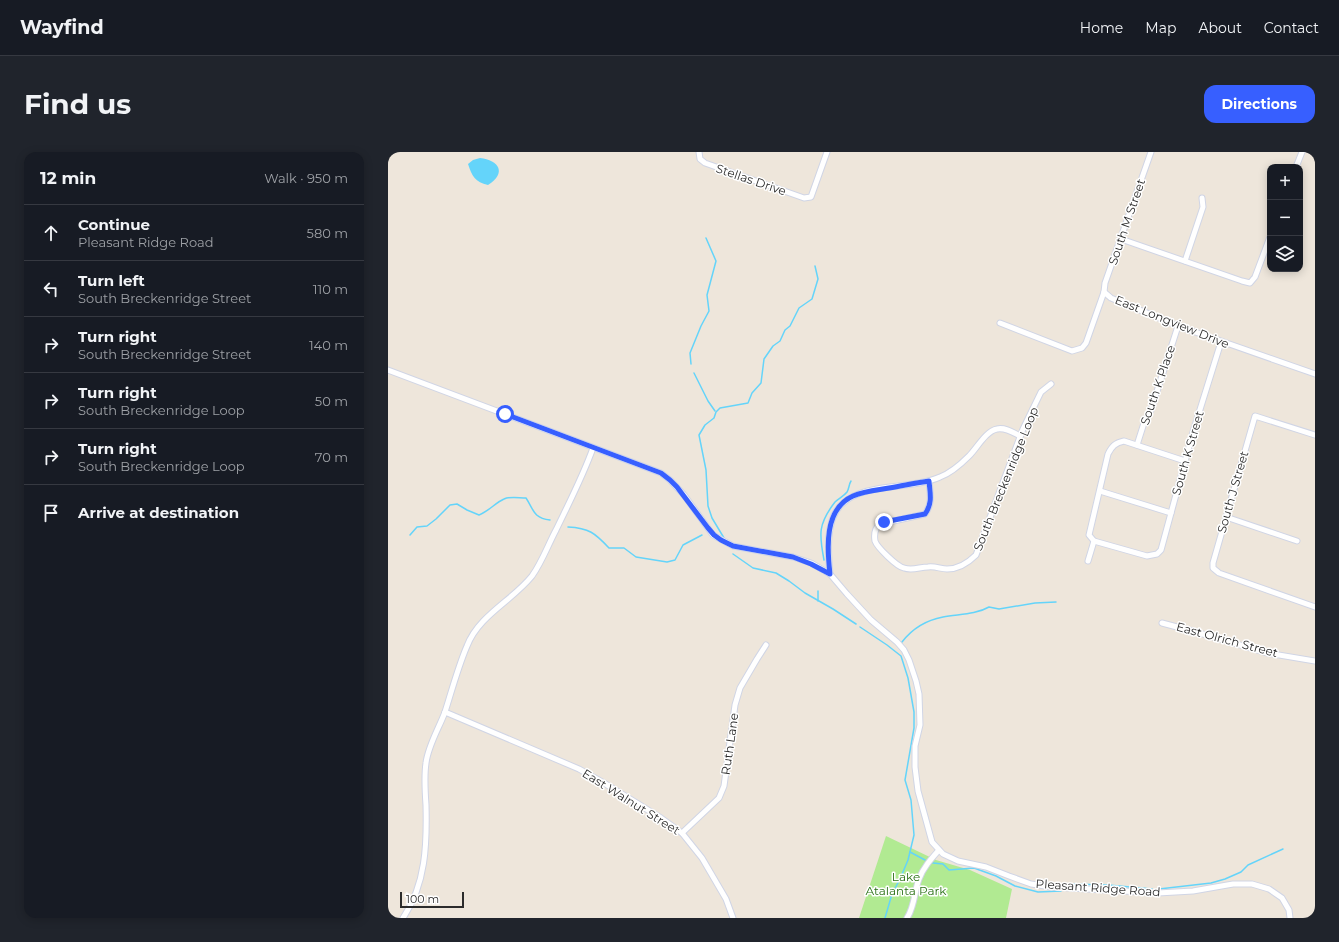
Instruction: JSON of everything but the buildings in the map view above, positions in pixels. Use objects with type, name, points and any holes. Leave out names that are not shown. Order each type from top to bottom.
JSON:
[{"type":"street","name":"Stellas Drive","points":[[699,152],[700,159],[705,163],[804,198],[811,197],[828,152]]},
{"type":"street","name":"South M Street","points":[[1104,292],[1105,283],[1151,152]]},
{"type":"street","points":[[1297,164],[1302,152]]},
{"type":"street","points":[[1185,262],[1204,206],[1202,198]]},
{"type":"street","points":[[1121,239],[1250,283],[1255,277],[1267,245]]},
{"type":"street","name":"East Longview Drive","points":[[1000,323],[1072,351],[1077,351],[1082,348],[1086,342],[1104,292],[1111,298],[1178,326],[1315,374]]},
{"type":"street","name":"South K Place","points":[[1137,445],[1144,423],[1151,410],[1178,326]]},
{"type":"street","name":"South K Street","points":[[1094,542],[1147,556],[1157,554],[1161,550],[1185,461],[1221,342]]},
{"type":"street","points":[[388,370],[661,473],[684,495],[710,531],[721,540],[733,546],[793,557],[830,574],[871,620],[897,642],[909,660],[916,681],[920,709],[920,725],[915,746],[915,768],[918,791],[932,842],[939,850],[926,866],[919,878],[911,912],[907,918]]},
{"type":"street","name":"South Breckenridge Loop","points":[[929,481],[931,502],[930,508],[925,514],[880,524],[876,527],[875,543],[896,565],[904,568],[918,569],[937,567],[946,570],[960,567],[969,562],[976,555],[980,547],[1020,436],[1042,392],[1051,384]]},
{"type":"street","name":"South J Street","points":[[1315,435],[1255,416],[1213,563],[1213,568],[1219,573],[1315,607]]},
{"type":"street","points":[[830,574],[828,547],[829,531],[841,504],[851,496],[866,491],[940,478],[968,457],[984,437],[996,429],[1001,429],[1020,436]]},
{"type":"street","points":[[1088,561],[1094,542],[1089,535],[1108,454],[1112,446],[1117,443],[1124,442],[1185,461]]},
{"type":"street","points":[[403,918],[414,897],[423,869],[426,847],[426,760],[445,712],[467,645],[475,630],[532,575],[542,558],[580,480],[593,448]]},
{"type":"street","points":[[1100,491],[1171,513]]},
{"type":"street","points":[[1226,517],[1297,541]]},
{"type":"street","name":"East Olrich Street","points":[[1162,623],[1267,653],[1315,661]]},
{"type":"street","name":"Ruth Lane","points":[[682,833],[719,798],[724,786],[735,705],[740,688],[756,659],[766,645]]},
{"type":"street","name":"East Walnut Street","points":[[445,712],[578,769],[642,806],[682,833],[702,858],[718,884],[733,918]]},
{"type":"street","name":"Pleasant Ridge Road","points":[[939,850],[943,854],[958,861],[986,867],[1031,884],[1052,887],[1158,893],[1193,891],[1233,884],[1252,884],[1269,889],[1282,898],[1289,910],[1290,918]]},
{"type":"green space","name":"Lake Atalanta Park","points":[[886,836],[936,860],[970,870],[1012,889],[1006,918],[859,918]]},
{"type":"water","points":[[480,158],[492,161],[498,168],[499,172],[497,176],[488,185],[475,178],[468,164],[473,160]]},
{"type":"waterway","points":[[691,364],[690,353],[709,311],[707,295],[716,261],[706,238]]},
{"type":"waterway","points":[[724,538],[712,518],[708,506],[706,470],[699,435],[705,425],[714,418],[716,412],[720,408],[748,403],[752,393],[761,383],[764,359],[773,346],[780,341],[799,308],[812,299],[818,279],[815,266]]},
{"type":"waterway","points":[[694,373],[708,401],[715,411]]},
{"type":"waterway","points":[[824,560],[821,543],[821,530],[825,517],[835,502],[847,492],[851,481]]},
{"type":"waterway","points":[[410,535],[417,527],[427,526],[450,505],[457,504],[479,515],[506,498],[515,497],[526,498],[537,515],[544,519],[550,520]]},
{"type":"waterway","points":[[568,527],[591,532],[609,548],[624,548],[636,557],[667,562],[675,560],[683,545],[702,535]]},
{"type":"waterway","points":[[733,554],[753,568],[776,573],[805,593],[856,624]]},
{"type":"waterway","points":[[818,591],[818,601]]},
{"type":"waterway","points":[[902,642],[915,629],[937,618],[972,613],[989,607],[999,609],[1035,603],[1056,602]]},
{"type":"waterway","points":[[860,627],[901,656],[908,678],[914,712],[914,728],[905,780],[911,800],[914,835],[908,860],[892,894],[885,918]]},
{"type":"waterway","points":[[1159,889],[1211,883],[1225,879],[1241,872],[1248,865],[1283,849]]},
{"type":"waterway","points":[[910,852],[925,860]]},
{"type":"waterway","points":[[933,863],[943,864],[949,870],[974,868],[996,876],[1015,886],[1038,892],[1061,891]]},
{"type":"waterway","points":[[1069,885],[1108,885],[1152,889]]},
{"type":"route","points":[[505,414],[661,473],[684,495],[714,535],[733,546],[793,557],[830,574],[828,547],[829,531],[837,510],[841,504],[851,496],[866,491],[929,481],[931,502],[930,508],[925,514],[884,522]]}]
